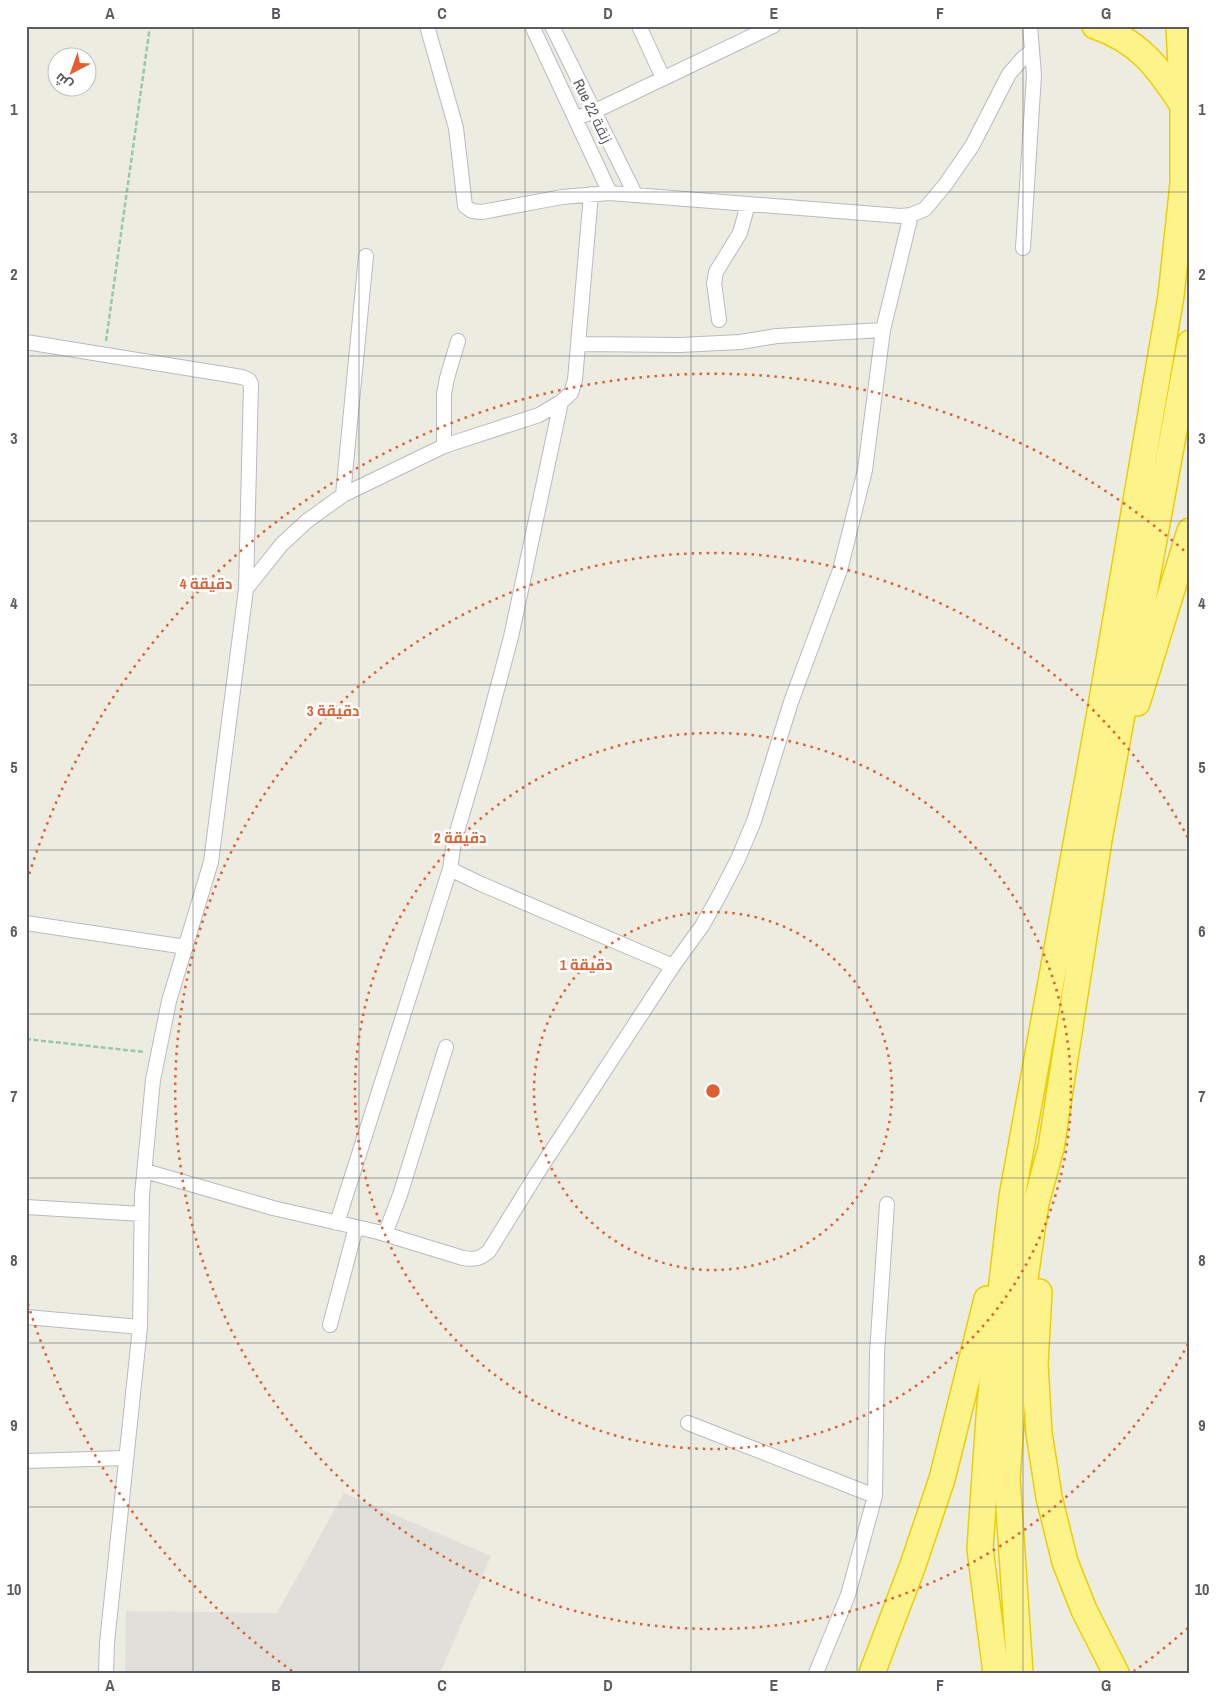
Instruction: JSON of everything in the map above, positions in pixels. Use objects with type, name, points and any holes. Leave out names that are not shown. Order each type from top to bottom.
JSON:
[{"type":"highway","points":[[1095,26],[1118,35],[1141,51],[1157,67],[1183,105]]},
{"type":"highway","points":[[872,1673],[913,1565],[942,1479],[1012,1197],[1100,712],[1171,296],[1183,184],[1183,105],[1179,26]]},
{"type":"highway","points":[[1116,1673],[1084,1610],[1065,1562],[1049,1497],[1039,1432],[1035,1364],[1039,1290],[1051,1148],[1110,780],[1190,343]]},
{"type":"highway","points":[[1110,780],[1144,683],[1190,531]]},
{"type":"highway","points":[[1020,1673],[1007,1478],[1014,1380],[1024,1292],[1036,1203],[1051,1148]]},
{"type":"highway","points":[[996,1673],[980,1550],[991,1397],[1012,1197]]},
{"type":"street","points":[[427,26],[456,128],[465,206],[472,211],[482,212],[562,197],[610,193],[901,216],[918,213],[930,203],[959,166],[984,125],[1009,74],[1023,58],[1032,52]]},
{"type":"street","name":"Rue 22 زنقة","points":[[532,26],[610,193]]},
{"type":"street","name":"Rue 22 زنقة","points":[[552,26],[635,194]]},
{"type":"street","points":[[639,26],[663,78]]},
{"type":"street","points":[[576,118],[593,112],[773,26]]},
{"type":"street","points":[[1023,248],[1034,75],[1030,26]]},
{"type":"street","points":[[246,588],[282,544],[307,521],[343,495],[444,446],[539,415],[561,402],[571,392],[575,380],[590,194]]},
{"type":"street","points":[[719,320],[714,283],[716,272],[740,234],[748,204]]},
{"type":"street","points":[[145,1171],[273,1208],[384,1234],[463,1258],[482,1258],[489,1251],[542,1166],[673,966],[702,926],[738,859],[754,821],[791,702],[840,570],[865,470],[883,330],[911,215]]},
{"type":"street","points":[[343,495],[366,256]]},
{"type":"street","points":[[578,344],[680,345],[740,342],[777,336],[883,330]]},
{"type":"street","points":[[444,446],[444,394],[458,341]]},
{"type":"street","points":[[26,342],[242,377],[249,380],[251,384],[246,588],[211,862],[169,1001],[153,1080],[142,1214],[140,1327],[125,1458],[107,1644],[106,1673]]},
{"type":"street","points":[[337,1222],[450,869],[454,842],[511,638],[561,402]]},
{"type":"street","points":[[450,869],[539,910],[673,966]]},
{"type":"street","points":[[26,923],[186,947]]},
{"type":"street","points":[[384,1234],[400,1195],[446,1047]]},
{"type":"street","points":[[816,1673],[848,1595],[876,1496],[876,1353],[887,1204]]},
{"type":"street","points":[[26,1207],[142,1214]]},
{"type":"street","points":[[330,1325],[356,1227]]},
{"type":"street","points":[[26,1317],[140,1327]]},
{"type":"street","points":[[688,1423],[876,1496]]},
{"type":"street","points":[[26,1461],[125,1458]]},
{"type":"path","points":[[104,355],[150,26]]},
{"type":"path","points":[[26,1039],[158,1053]]},
{"type":"shaded area","points":[[344,1493],[491,1556],[440,1673],[125,1673],[126,1611],[277,1613]]}]
